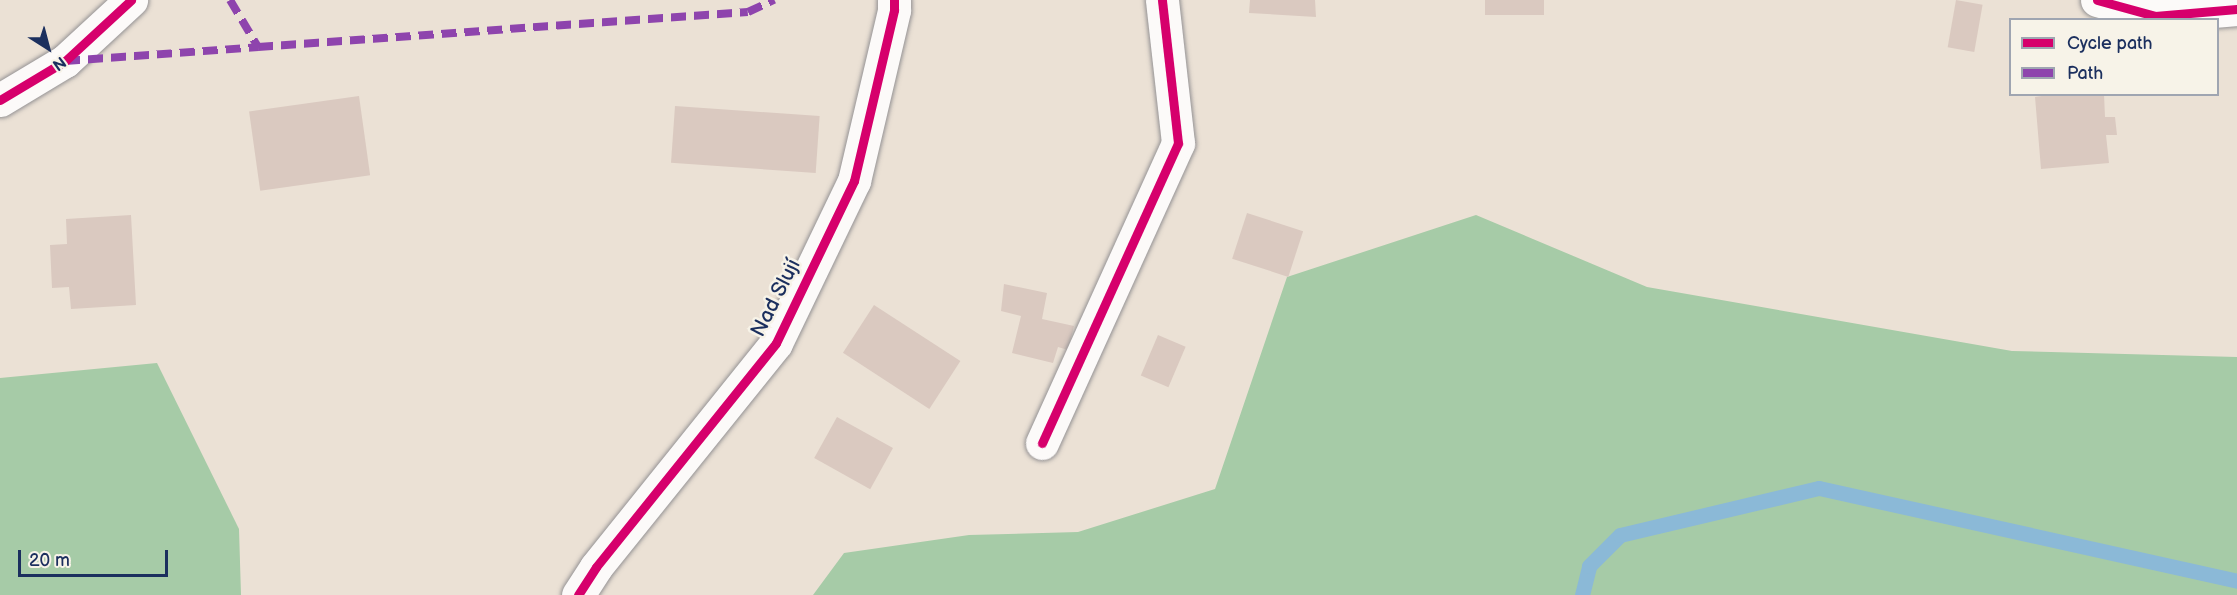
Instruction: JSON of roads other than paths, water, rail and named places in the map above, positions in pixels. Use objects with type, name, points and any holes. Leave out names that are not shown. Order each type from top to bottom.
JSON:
[{"type":"street","points":[[0,100],[65,61],[131,0]]},
{"type":"street","name":"Nad Slují","points":[[578,595],[596,567],[776,344],[854,181],[894,10],[894,0]]},
{"type":"street","points":[[1042,443],[1178,143],[1162,0]]},
{"type":"street","points":[[2097,0],[2155,16],[2237,9]]},
{"type":"waterway","points":[[1582,595],[1589,566],[1620,535],[1819,488],[2237,581]]}]
